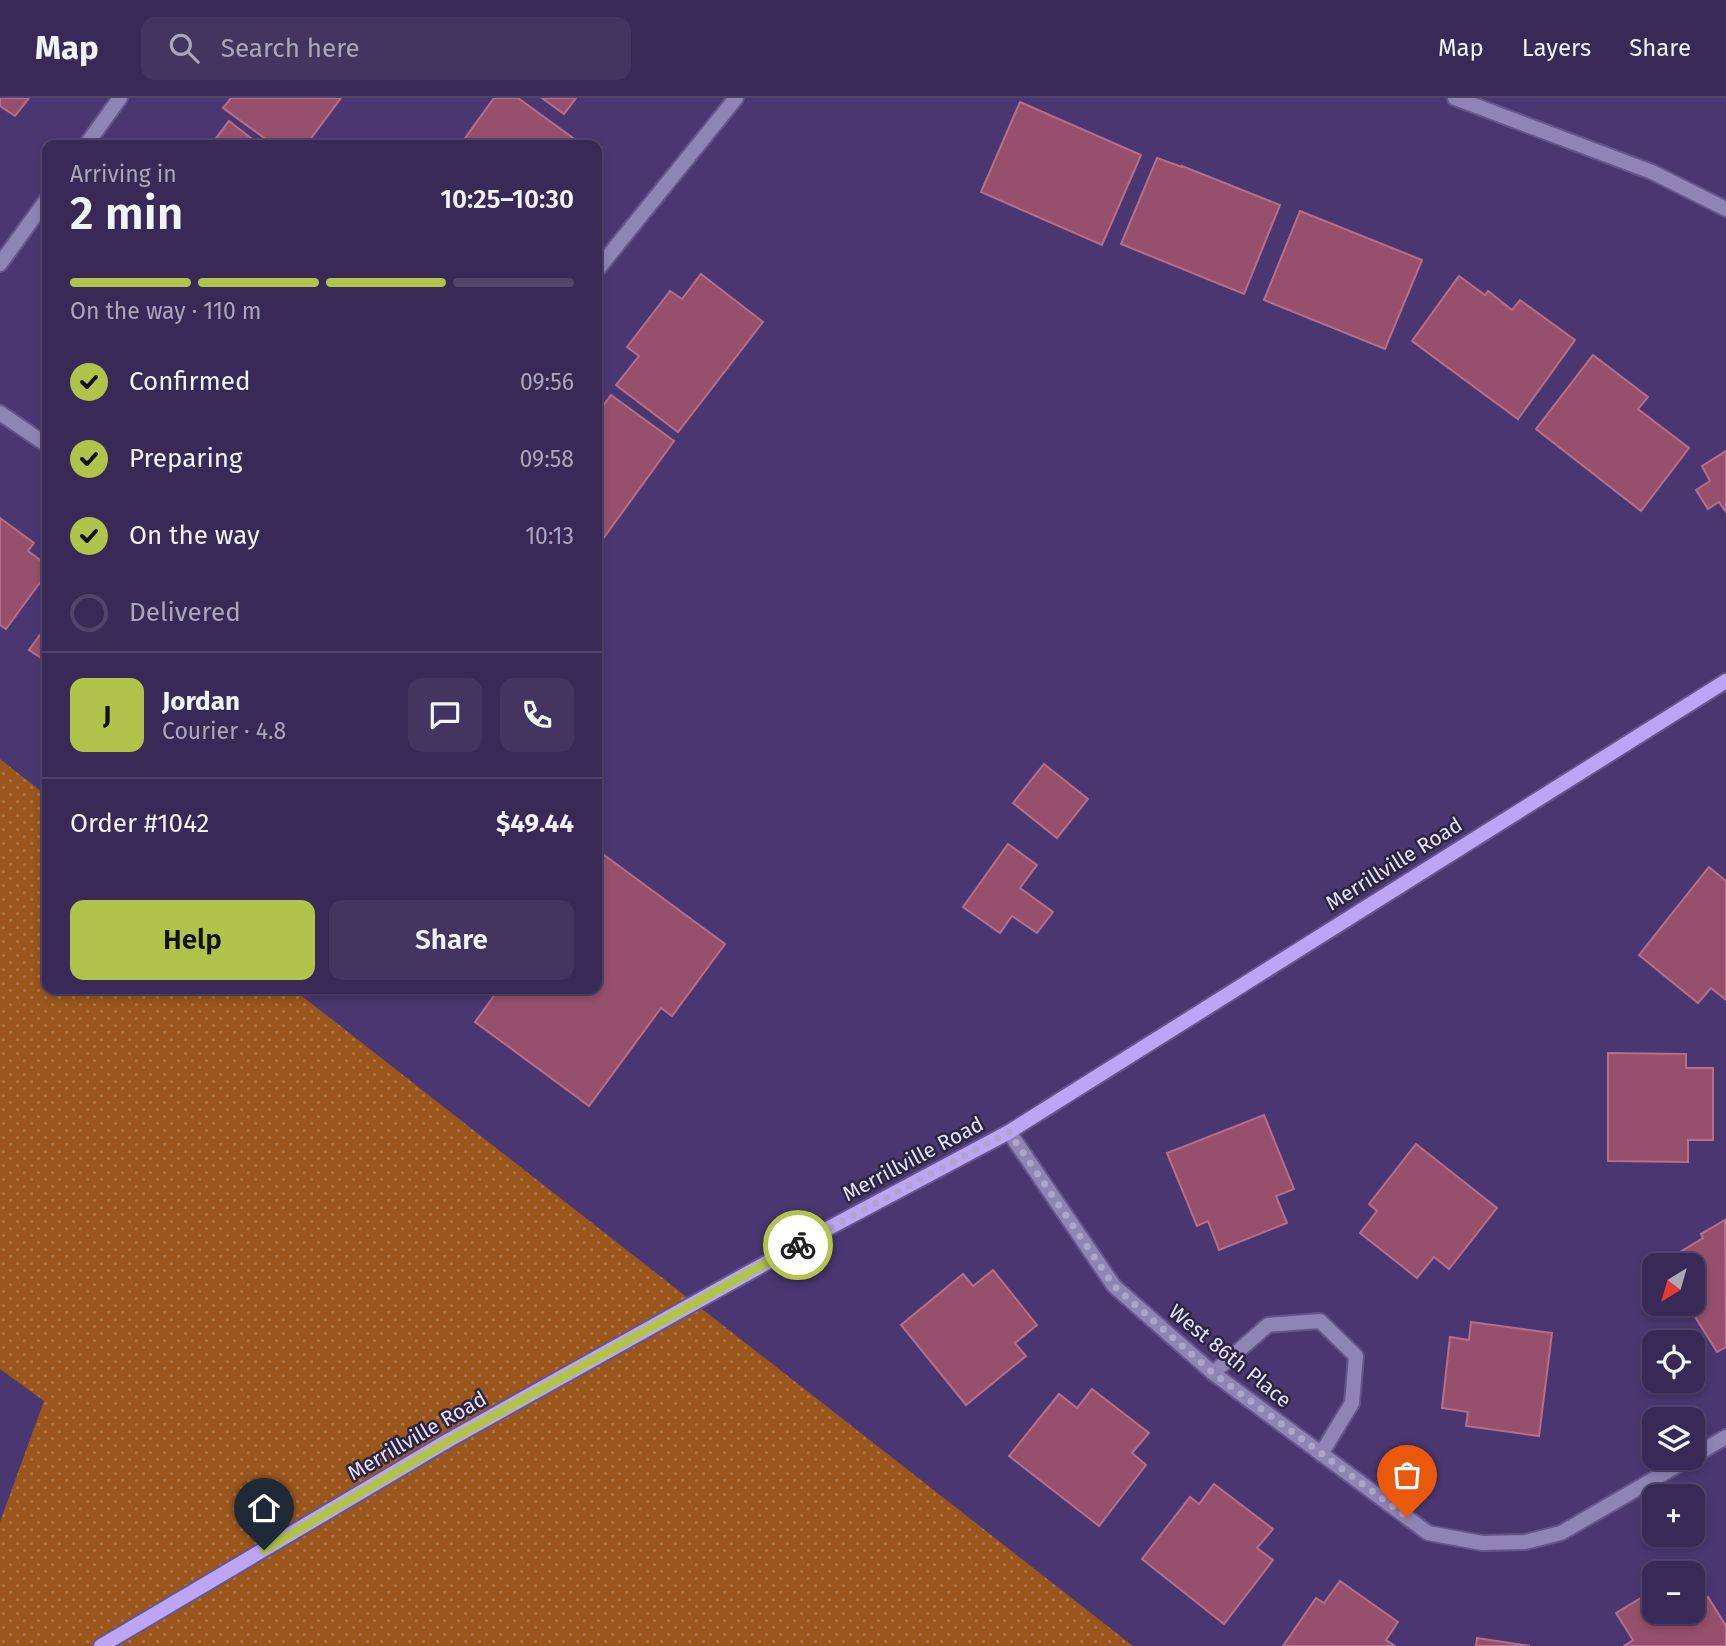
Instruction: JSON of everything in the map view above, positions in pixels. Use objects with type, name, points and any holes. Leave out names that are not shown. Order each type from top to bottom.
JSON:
[{"type":"street","points":[[90,140],[120,98]]},
{"type":"street","points":[[602,264],[736,98]]},
{"type":"street","points":[[1455,98],[1652,172],[1726,209]]},
{"type":"street","points":[[0,264],[42,206]]},
{"type":"street","points":[[0,413],[42,442]]},
{"type":"street","name":"Merrillville Road","points":[[102,1646],[450,1440],[827,1229],[1009,1132],[1726,681]]},
{"type":"street","name":"West 86th Place","points":[[1009,1132],[1114,1286],[1213,1373],[1428,1533],[1482,1543],[1525,1542],[1561,1532],[1668,1470]]},
{"type":"street","points":[[1213,1373],[1268,1325],[1320,1321],[1356,1356],[1352,1403],[1321,1454]]},
{"type":"street","name":"West 86th Place","points":[[1705,1449],[1726,1437]]},
{"type":"shaded area","points":[[0,759],[42,792],[42,994],[299,994],[1133,1646],[0,1646],[0,1522],[44,1401],[0,1369]]},
{"type":"building","points":[[0,98],[29,98],[15,116],[0,106]]},
{"type":"building","points":[[231,98],[341,98],[310,140],[267,140],[223,108]]},
{"type":"building","points":[[494,98],[518,98],[573,138],[571,140],[464,140]]},
{"type":"building","points":[[542,98],[576,98],[564,114]]},
{"type":"building","points":[[1020,102],[1141,155],[1102,245],[981,192]]},
{"type":"building","points":[[229,121],[254,140],[215,140]]},
{"type":"building","points":[[1157,158],[1280,205],[1244,294],[1121,244]]},
{"type":"building","points":[[1300,211],[1422,260],[1385,349],[1264,300]]},
{"type":"building","points":[[701,274],[763,322],[678,432],[616,385],[639,356],[627,347],[670,291],[682,299]]},
{"type":"building","points":[[1459,276],[1485,295],[1488,291],[1512,310],[1520,300],[1575,340],[1518,419],[1412,341]]},
{"type":"building","points":[[1593,355],[1648,397],[1638,409],[1689,448],[1641,511],[1536,429]]},
{"type":"building","points":[[611,395],[674,441],[602,540],[602,407]]},
{"type":"building","points":[[1726,451],[1726,512],[1719,502],[1708,509],[1696,490],[1710,481],[1702,466]]},
{"type":"building","points":[[0,518],[34,543],[28,551],[42,561],[42,580],[6,629],[0,625]]},
{"type":"building","points":[[42,632],[42,659],[29,650]]},
{"type":"building","points":[[1044,764],[1088,799],[1057,838],[1013,803]]},
{"type":"building","points":[[1008,844],[1037,865],[1020,888],[1053,912],[1037,933],[1012,916],[1000,933],[963,907]]},
{"type":"building","points":[[602,853],[725,944],[672,1016],[661,1008],[589,1106],[475,1022],[495,994],[602,994]]},
{"type":"building","points":[[1709,867],[1726,881],[1726,1000],[1711,988],[1698,1003],[1639,955]]},
{"type":"building","points":[[1608,1053],[1686,1054],[1686,1068],[1713,1068],[1713,1140],[1688,1140],[1688,1162],[1608,1161]]},
{"type":"building","points":[[1264,1115],[1294,1189],[1276,1196],[1287,1223],[1219,1250],[1208,1221],[1197,1226],[1167,1153]]},
{"type":"building","points":[[1416,1144],[1497,1208],[1449,1269],[1434,1257],[1417,1278],[1360,1233],[1377,1211],[1369,1204]]},
{"type":"building","points":[[1725,1220],[1726,1347],[1717,1352],[1694,1316],[1705,1316],[1705,1253],[1678,1253],[1703,1238],[1701,1234]]},
{"type":"building","points":[[993,1270],[1037,1325],[1015,1343],[1026,1356],[966,1405],[901,1325],[963,1274],[973,1286]]},
{"type":"building","points":[[1471,1322],[1552,1333],[1539,1436],[1466,1426],[1468,1412],[1442,1408],[1450,1337],[1469,1340]]},
{"type":"building","points":[[1092,1389],[1149,1433],[1132,1453],[1146,1465],[1099,1526],[1009,1456],[1059,1394],[1077,1408]]},
{"type":"building","points":[[1214,1484],[1273,1529],[1257,1548],[1273,1560],[1224,1624],[1142,1559],[1190,1497],[1199,1504]]},
{"type":"building","points":[[1340,1581],[1398,1622],[1386,1640],[1395,1646],[1283,1646],[1316,1598],[1324,1603]]},
{"type":"building","points":[[1642,1597],[1642,1624],[1705,1624],[1705,1599],[1708,1597],[1726,1626],[1726,1646],[1624,1646],[1633,1640],[1616,1613]]},
{"type":"building","points":[[1477,1638],[1530,1646],[1476,1646]]},
{"type":"way so far","points":[[798,1245],[1009,1132],[1047,1192],[1114,1286],[1213,1373],[1407,1517]]},
{"type":"route","points":[[264,1550],[450,1440],[798,1245]]}]
